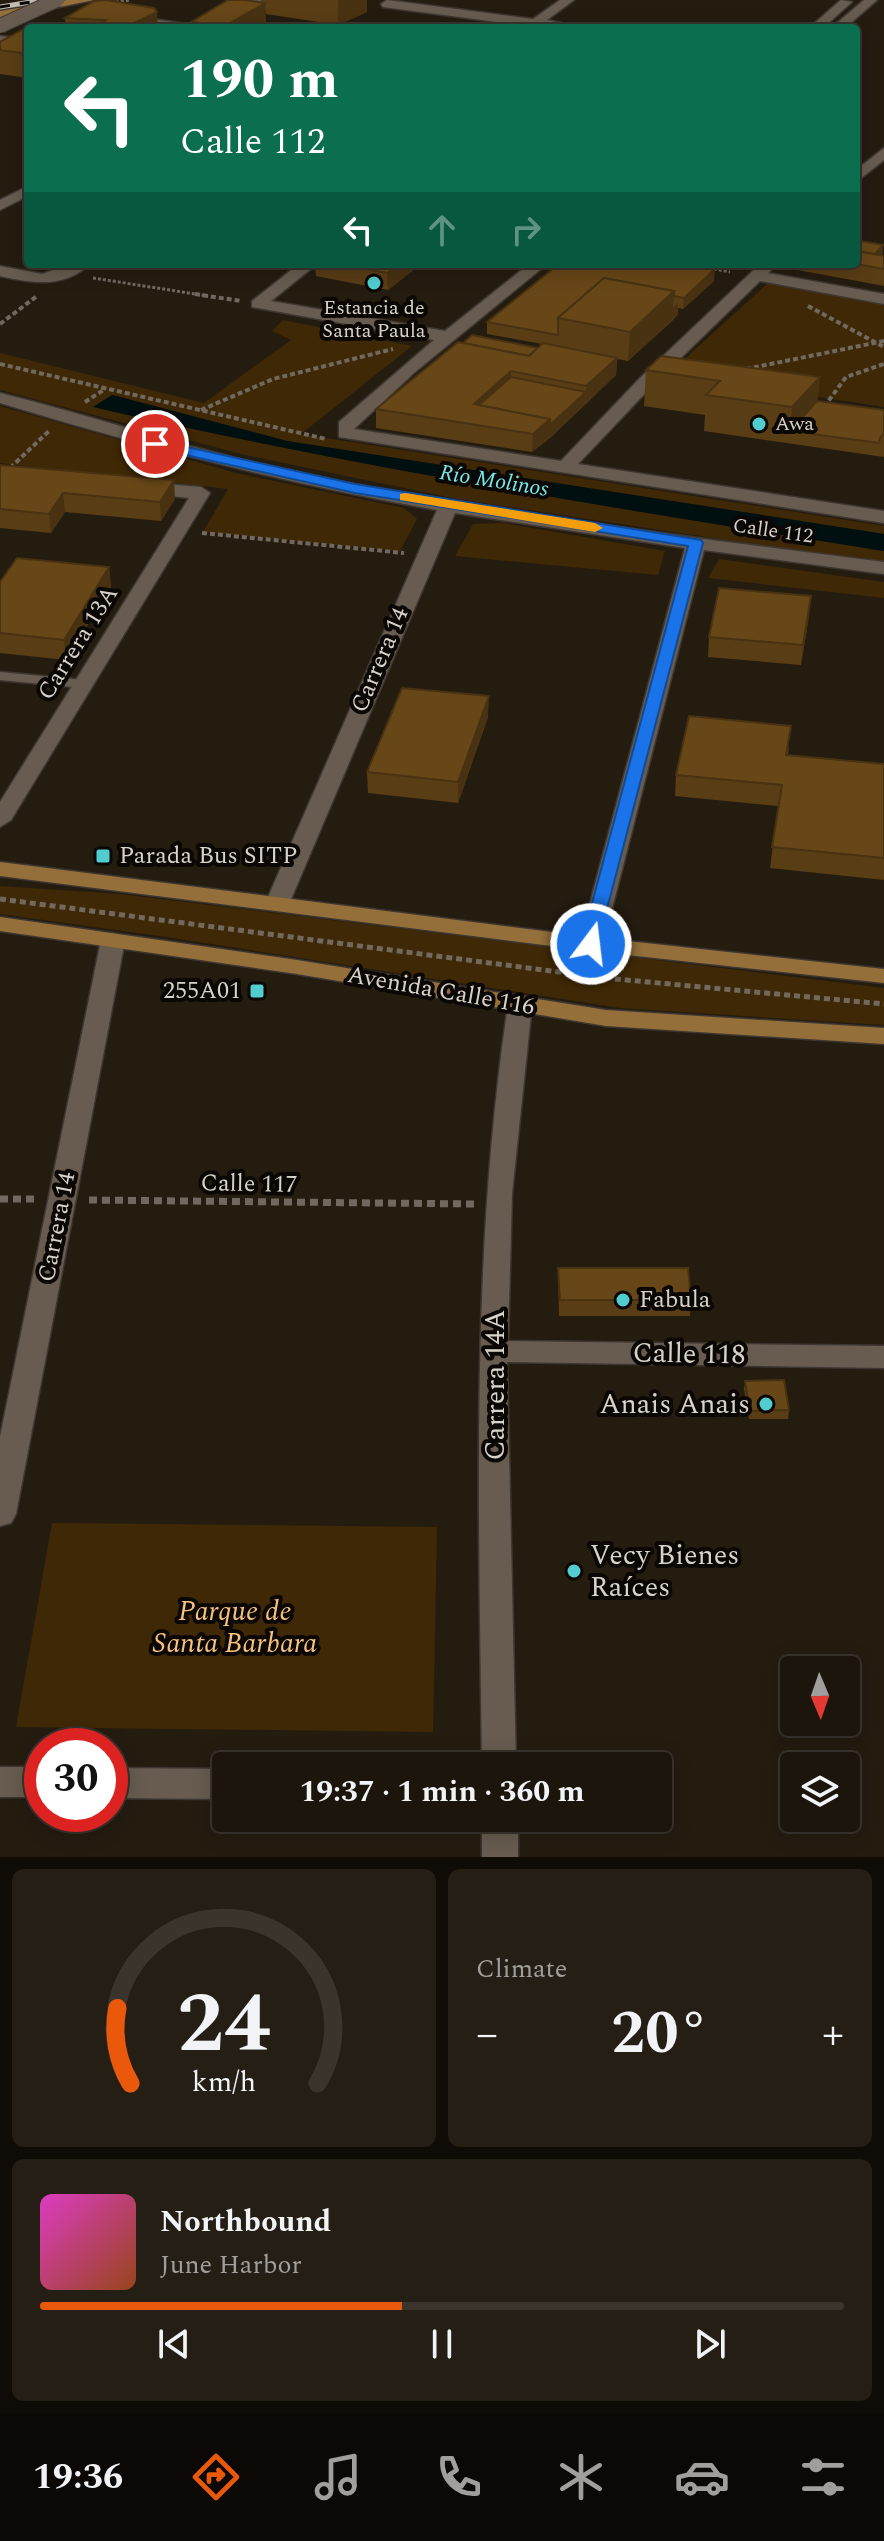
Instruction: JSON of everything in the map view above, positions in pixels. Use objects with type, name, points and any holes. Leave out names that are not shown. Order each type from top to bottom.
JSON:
[{"type":"main road","points":[[0,16],[88,0]]},
{"type":"main road","points":[[1,31],[73,2]]},
{"type":"main road","points":[[0,869],[591,944],[884,976]]},
{"type":"main road","name":"Avenida Calle 116","points":[[0,924],[520,1005],[642,1021],[884,1036]]},
{"type":"street","points":[[0,16],[36,0]]},
{"type":"street","points":[[1,31],[57,0]]},
{"type":"street","points":[[214,24],[258,0]]},
{"type":"street","points":[[535,23],[568,0]]},
{"type":"street","points":[[820,24],[848,0]]},
{"type":"street","points":[[842,24],[871,0]]},
{"type":"street","points":[[387,4],[544,24]]},
{"type":"street","points":[[461,24],[475,15]]},
{"type":"street","points":[[1,31],[24,41]]},
{"type":"street","points":[[860,173],[884,152]]},
{"type":"street","points":[[860,175],[884,177]]},
{"type":"street","points":[[0,206],[24,192]]},
{"type":"street","points":[[0,271],[59,277],[75,268]]},
{"type":"street","points":[[258,304],[304,268]]},
{"type":"street","points":[[258,304],[448,337],[534,268]]},
{"type":"street","points":[[565,467],[646,382],[762,270],[884,299]]},
{"type":"street","name":"Calle 112","points":[[448,337],[345,426],[345,433],[884,517]]},
{"type":"street","points":[[646,382],[669,386]]},
{"type":"street","name":"Calle 112","points":[[0,398],[224,462],[449,505],[884,568]]},
{"type":"street","name":"Carrera 13A","points":[[0,820],[201,493],[125,486]]},
{"type":"street","name":"Carrera 14","points":[[277,904],[449,505]]},
{"type":"street","points":[[591,944],[696,543]]},
{"type":"street","name":"Carrera 14","points":[[0,1514],[113,940]]},
{"type":"street","name":"Carrera 14A","points":[[499,1752],[494,1351],[498,1204],[520,1005]]},
{"type":"street","name":"Calle 118","points":[[494,1351],[884,1357]]},
{"type":"street","points":[[0,1782],[24,1782]]},
{"type":"street","points":[[128,1783],[212,1784]]},
{"type":"street","points":[[500,1832],[500,1857]]},
{"type":"lane","points":[[140,19],[173,24]]},
{"type":"lane","points":[[0,676],[84,684]]},
{"type":"path","points":[[730,268],[762,270],[874,344],[884,347]]},
{"type":"path","points":[[0,324],[59,277],[258,304]]},
{"type":"path","points":[[200,410],[273,379],[448,337]]},
{"type":"path","points":[[739,370],[884,341]]},
{"type":"path","points":[[824,407],[846,377],[884,364]]},
{"type":"path","points":[[4,475],[63,417]]},
{"type":"path","points":[[178,531],[425,555]]},
{"type":"path","points":[[0,899],[605,978],[884,1004]]},
{"type":"path","name":"Calle 117","points":[[0,1199],[498,1204]]},
{"type":"green space","points":[[768,283],[884,304],[884,407],[668,374]]},
{"type":"green space","points":[[283,320],[412,346],[301,434],[884,526],[884,534],[287,441],[113,395],[94,407],[389,468],[884,551],[884,564],[457,499],[241,454],[0,390],[0,353],[204,403],[291,340],[272,331]]},
{"type":"green space","points":[[0,406],[236,473],[404,508],[417,519],[400,551],[203,532],[228,489],[0,463]]},
{"type":"green space","points":[[504,523],[665,551],[658,575],[455,556],[473,524]]},
{"type":"green space","points":[[719,559],[884,582],[884,598],[708,578]]},
{"type":"green space","points":[[0,886],[120,894],[884,988],[884,1025],[620,1008],[0,914]]},
{"type":"green space","name":"Parque de Santa Barbara","points":[[52,1523],[437,1527],[433,1732],[16,1727]]},
{"type":"water","name":"Río Molinos","points":[[112,395],[287,441],[884,534],[884,551],[389,468],[93,407]]},
{"type":"building","points":[[228,0],[265,3],[228,24],[191,22]]},
{"type":"building","points":[[94,1],[154,8],[157,12],[132,24],[65,18]]},
{"type":"building","points":[[24,29],[24,53],[0,50],[0,42]]},
{"type":"building","points":[[860,241],[883,245],[875,254],[860,252]]},
{"type":"building","points":[[860,252],[884,256],[884,269],[860,265]]},
{"type":"building","points":[[360,268],[394,268],[387,273]]},
{"type":"building","points":[[554,268],[715,269],[684,298],[674,296],[674,291],[604,278],[558,318],[558,335],[487,322]]},
{"type":"building","points":[[604,278],[674,291],[630,332],[558,318]]},
{"type":"building","points":[[472,335],[538,348],[529,356],[463,343]]},
{"type":"building","points":[[458,342],[529,356],[543,343],[617,358],[586,386],[511,371],[474,404],[550,419],[533,434],[376,409]]},
{"type":"building","points":[[661,356],[820,377],[792,407],[706,395],[720,381],[646,370]]},
{"type":"building","points":[[511,377],[586,392],[550,425],[550,419],[479,405]]},
{"type":"building","points":[[817,401],[884,410],[884,433],[879,443],[790,431]]},
{"type":"building","points":[[0,465],[174,480],[160,502],[63,493],[49,514],[0,509]]},
{"type":"building","points":[[17,558],[109,567],[64,640],[0,633],[0,582]]},
{"type":"building","points":[[719,588],[811,596],[803,645],[709,637]]},
{"type":"building","points":[[402,688],[489,696],[458,782],[367,772]]},
{"type":"building","points":[[689,716],[791,726],[786,755],[884,764],[884,858],[772,847],[782,785],[676,775]]},
{"type":"building","points":[[558,1268],[688,1268],[691,1300],[560,1300]]},
{"type":"building","name":"Anais Anais","points":[[784,1380],[789,1410],[750,1411],[745,1381]]},
{"type":"railway","points":[[0,7],[43,0]]},
{"type":"slow traffic","points":[[405,497],[595,528]]},
{"type":"place","name":"Estancia de Santa Paula","points":[[374,283]]},
{"type":"place","name":"Awa","points":[[759,424]]},
{"type":"place","name":"Parada Bus SITP","points":[[103,856]]},
{"type":"place","name":"255A01","points":[[257,991]]},
{"type":"place","name":"Fabula","points":[[623,1300]]},
{"type":"place","name":"Anais Anais","points":[[766,1404]]},
{"type":"place","name":"Vecy Bienes Raíces","points":[[574,1571]]},
{"type":"route","points":[[155,444],[224,462],[355,488],[696,543],[591,944]]}]
